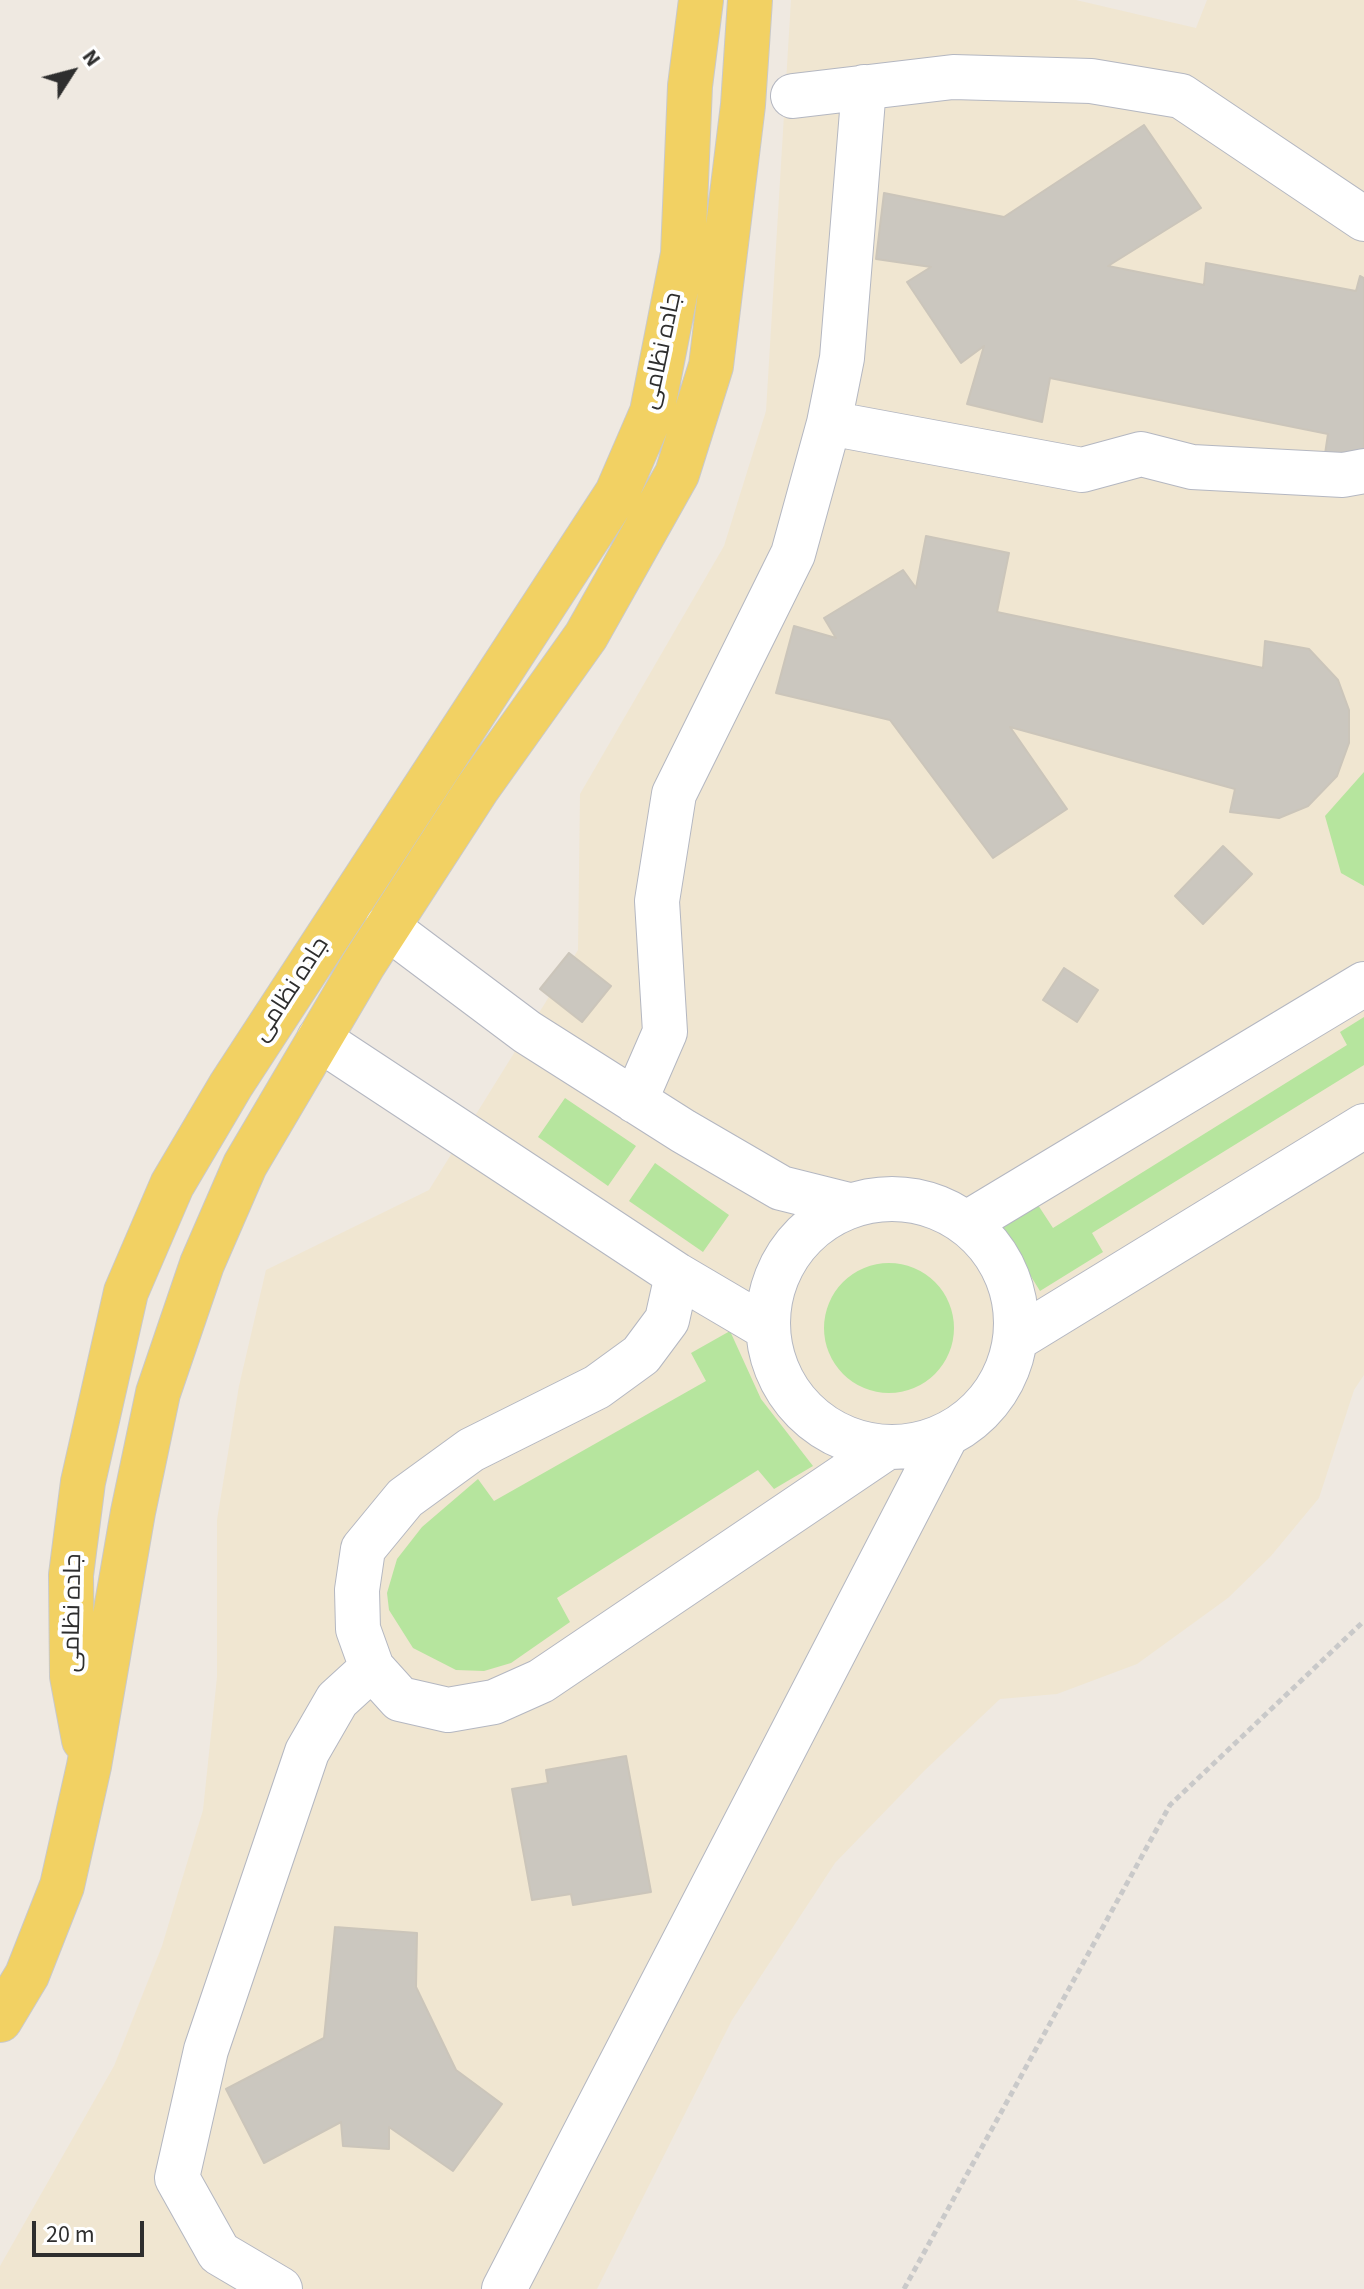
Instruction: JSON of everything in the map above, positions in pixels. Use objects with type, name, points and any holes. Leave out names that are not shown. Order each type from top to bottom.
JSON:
[{"type":"main road","name":"جاده نظامی","points":[[0,2020],[27,1975],[62,1886],[89,1766],[72,1676],[71,1575],[83,1482],[126,1292],[172,1185],[231,1085],[617,493],[652,412],[683,254],[690,86],[701,0]]},
{"type":"main road","points":[[89,1766],[133,1512],[158,1393],[202,1264],[245,1165],[387,927],[477,789],[586,636],[677,474],[711,366],[743,105],[750,0]]},
{"type":"street","points":[[793,96],[968,77],[1091,81],[1181,96],[1364,219]]},
{"type":"street","points":[[635,1101],[665,1032],[657,901],[674,794],[793,554],[829,423],[842,358],[864,87]]},
{"type":"street","points":[[829,423],[1082,470],[1141,454],[1192,467],[1343,475],[1364,471]]},
{"type":"street","points":[[387,927],[527,1032],[635,1101],[781,1188],[849,1205]]},
{"type":"street","points":[[967,1223],[1364,984]]},
{"type":"street","points":[[319,1039],[677,1275],[767,1328]]},
{"type":"street","points":[[1016,1339],[1364,1126]]},
{"type":"street","points":[[889,1198],[930,1204],[967,1223],[991,1246],[1007,1274],[1016,1306],[1016,1339],[1005,1379],[981,1413],[946,1436],[917,1446],[886,1448],[850,1441],[818,1423],[800,1406],[774,1364],[767,1328],[772,1289],[788,1253],[815,1224],[849,1205],[889,1198]]},
{"type":"street","points":[[677,1275],[667,1320],[641,1355],[597,1387],[471,1450],[405,1498],[363,1549],[357,1590],[358,1629],[372,1668],[400,1699],[448,1710],[494,1702],[541,1681],[623,1629],[886,1448]]},
{"type":"street","points":[[504,2289],[946,1436]]},
{"type":"street","points":[[280,2289],[219,2253],[177,2178],[206,2050],[307,1752],[337,1700],[372,1668]]},
{"type":"path","points":[[904,2289],[1170,1805],[1364,1621]]},
{"type":"shaded area","points":[[791,0],[1076,0],[1196,28],[1207,0],[1364,0],[1364,1375],[1354,1390],[1319,1498],[1271,1556],[1228,1598],[1137,1664],[1057,1694],[1000,1699],[924,1771],[835,1863],[732,2020],[597,2289],[0,2289],[0,2266],[114,2066],[162,1946],[203,1810],[217,1677],[217,1520],[239,1386],[266,1270],[429,1190],[578,950],[580,794],[724,546],[766,411]]},
{"type":"green space","points":[[1364,772],[1364,886],[1341,873],[1325,816]]},
{"type":"green space","points":[[1364,1017],[1364,1065],[1092,1233],[1103,1252],[1040,1291],[999,1225],[1036,1202],[1053,1228],[1347,1045],[1340,1032]]},
{"type":"green space","points":[[565,1098],[636,1146],[608,1186],[538,1137]]},
{"type":"green space","points":[[655,1163],[729,1215],[703,1252],[629,1201]]},
{"type":"green space","points":[[889,1263],[914,1268],[935,1282],[949,1303],[954,1328],[949,1353],[935,1374],[914,1388],[889,1393],[864,1388],[843,1374],[829,1353],[824,1328],[829,1303],[843,1282],[864,1268]]},
{"type":"green space","points":[[730,1331],[761,1399],[813,1466],[774,1489],[758,1470],[557,1598],[570,1622],[511,1663],[484,1671],[456,1670],[413,1648],[389,1610],[387,1593],[397,1559],[422,1527],[478,1479],[494,1501],[706,1381],[691,1353]]},
{"type":"building","points":[[1144,125],[1201,208],[1108,266],[1204,285],[1206,263],[1356,291],[1360,276],[1364,278],[1364,451],[1354,455],[1325,454],[1328,434],[1050,378],[1042,422],[967,404],[984,346],[961,363],[907,282],[931,267],[876,259],[884,193],[1004,217]]},
{"type":"building","points":[[926,536],[1009,553],[997,612],[1263,668],[1265,641],[1309,649],[1338,680],[1349,710],[1349,743],[1337,776],[1308,806],[1279,818],[1230,812],[1235,789],[1010,727],[1067,809],[993,858],[890,720],[776,693],[794,626],[836,638],[824,618],[903,570],[916,588]]},
{"type":"building","points":[[1223,846],[1252,874],[1203,924],[1175,896]]},
{"type":"building","points":[[569,953],[611,986],[582,1022],[540,989]]},
{"type":"building","points":[[1064,968],[1098,990],[1077,1022],[1043,1000]]},
{"type":"building","points":[[626,1756],[651,1892],[573,1905],[571,1894],[532,1900],[512,1789],[548,1783],[546,1770]]},
{"type":"building","points":[[335,1927],[417,1933],[416,1987],[456,2070],[502,2104],[453,2171],[389,2127],[389,2149],[343,2146],[341,2122],[264,2163],[226,2089],[324,2038]]}]
